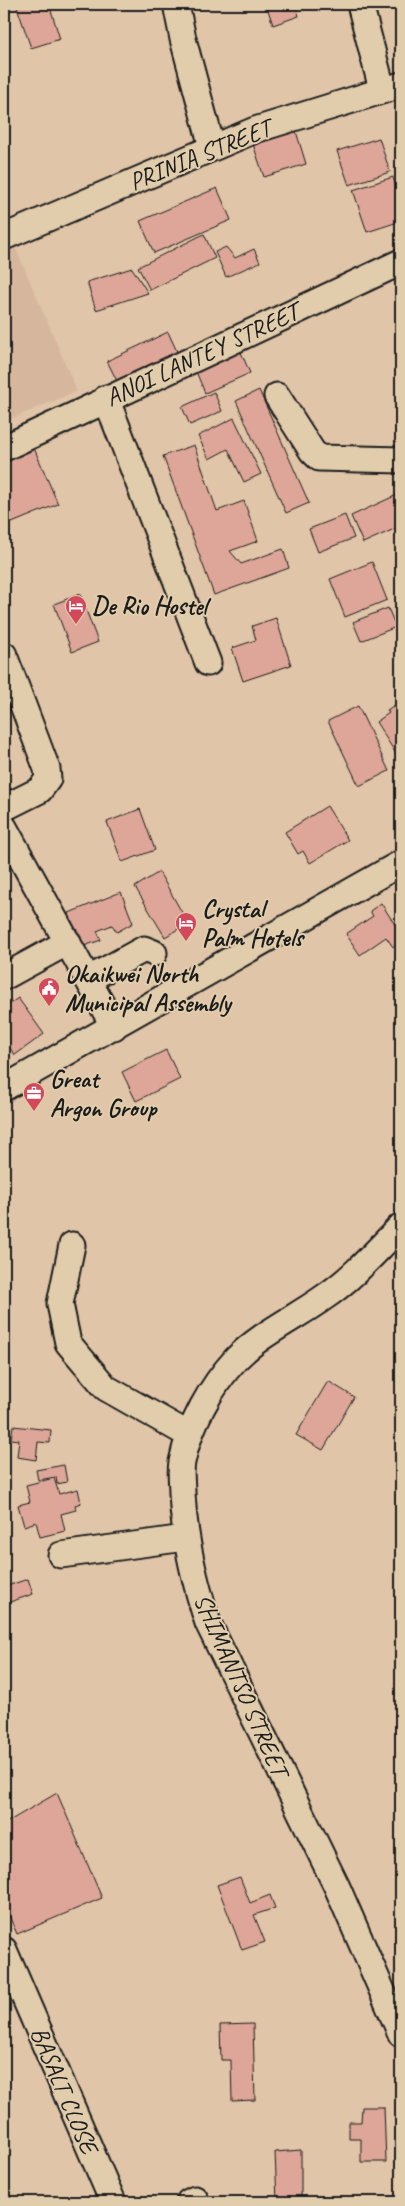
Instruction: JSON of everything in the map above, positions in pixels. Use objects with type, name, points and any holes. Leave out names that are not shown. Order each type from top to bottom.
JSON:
[{"type":"street","points":[[176,4],[182,39],[212,147]]},
{"type":"street","points":[[360,4],[392,87]]},
{"type":"street","name":"PRINIA STREET","points":[[4,238],[255,130],[392,87]]},
{"type":"street","name":"ANOI LANTEY STREET","points":[[4,448],[106,398],[401,262]]},
{"type":"street","points":[[277,396],[312,451],[319,458],[401,460]]},
{"type":"street","points":[[106,398],[208,663]]},
{"type":"street","points":[[4,655],[47,769],[48,779],[40,790],[4,808]]},
{"type":"street","points":[[4,827],[114,1027]]},
{"type":"street","points":[[5,1086],[114,1027],[401,863]]},
{"type":"street","points":[[4,977],[68,942]]},
{"type":"street","points":[[89,979],[144,949],[154,953]]},
{"type":"street","name":"SHIMANTSO STREET","points":[[401,1226],[353,1276],[324,1298],[266,1335],[236,1359],[214,1387],[189,1435],[181,1464],[185,1538],[196,1585],[208,1623],[395,2003],[401,2034]]},
{"type":"street","points":[[72,1245],[60,1304],[68,1343],[106,1388],[189,1435]]},
{"type":"street","points":[[62,1555],[185,1538]]},
{"type":"street","name":"BASALT CLOSE","points":[[4,1950],[113,2202]]},
{"type":"shaded area","points":[[13,242],[77,391],[4,422],[4,246]]},
{"type":"building","points":[[16,4],[49,4],[60,39],[31,48]]},
{"type":"building","points":[[266,4],[295,4],[299,16],[273,25]]},
{"type":"building","points":[[295,128],[306,164],[264,177],[252,141]]},
{"type":"building","points":[[379,138],[390,172],[349,185],[337,151]]},
{"type":"building","points":[[393,177],[401,202],[401,221],[367,232],[353,190]]},
{"type":"building","points":[[217,188],[231,220],[154,253],[140,221]]},
{"type":"building","points":[[204,234],[215,258],[150,290],[138,267]]},
{"type":"building","points":[[226,247],[235,258],[254,249],[260,262],[226,277],[215,252]]},
{"type":"building","points":[[132,268],[148,293],[96,310],[87,282]]},
{"type":"building","points":[[168,332],[179,356],[119,385],[107,361]]},
{"type":"building","points":[[237,343],[250,373],[205,393],[192,362]]},
{"type":"building","points":[[259,390],[309,503],[286,513],[236,401]]},
{"type":"building","points":[[214,392],[222,411],[190,425],[182,407]]},
{"type":"building","points":[[234,418],[261,474],[244,482],[228,449],[209,459],[198,436]]},
{"type":"building","points":[[194,445],[217,511],[244,501],[258,541],[230,551],[241,564],[283,549],[289,568],[214,595],[163,456]]},
{"type":"building","points":[[34,448],[58,504],[7,525],[4,516],[4,461]]},
{"type":"building","points":[[401,493],[401,526],[363,543],[351,516]]},
{"type":"building","points":[[345,515],[354,538],[318,552],[309,529]]},
{"type":"building","points":[[372,562],[387,600],[345,617],[330,579]]},
{"type":"building","points":[[80,594],[98,642],[72,652],[54,604]]},
{"type":"building","points":[[388,608],[396,627],[361,641],[353,622]]},
{"type":"building","points":[[276,618],[291,665],[243,681],[232,648],[256,640],[252,626]]},
{"type":"building","points":[[401,701],[401,755],[398,757],[376,722],[389,713],[387,710]]},
{"type":"building","points":[[358,706],[389,771],[359,786],[328,721]]},
{"type":"building","points":[[327,806],[348,840],[310,863],[303,851],[298,854],[285,832]]},
{"type":"building","points":[[140,809],[155,850],[122,862],[107,822]]},
{"type":"building","points":[[159,872],[188,923],[165,937],[135,887]]},
{"type":"building","points":[[121,892],[133,923],[117,932],[112,925],[97,931],[101,940],[81,947],[69,913]]},
{"type":"building","points":[[381,903],[401,934],[401,941],[393,947],[386,937],[360,955],[346,934],[373,916],[370,911]]},
{"type":"building","points":[[18,998],[44,1034],[15,1055],[4,1040],[4,1008]]},
{"type":"building","points":[[166,1050],[180,1079],[136,1101],[122,1072]]},
{"type":"building","points":[[328,1381],[354,1397],[323,1450],[296,1435]]},
{"type":"building","points":[[13,1426],[51,1430],[50,1443],[38,1442],[36,1460],[17,1457],[19,1440],[11,1439]]},
{"type":"building","points":[[64,1465],[67,1482],[57,1484],[56,1477],[38,1480],[36,1470]]},
{"type":"building","points":[[54,1478],[59,1494],[78,1489],[81,1503],[75,1505],[76,1510],[61,1514],[65,1531],[40,1537],[36,1522],[24,1526],[18,1505],[30,1502],[26,1485]]},
{"type":"building","points":[[28,1579],[33,1594],[4,1604],[4,1587]]},
{"type":"building","points":[[57,1793],[102,1898],[17,1934],[4,1904],[4,1824]]},
{"type":"building","points":[[240,1877],[250,1903],[270,1895],[275,1908],[254,1915],[265,1942],[242,1950],[217,1885]]},
{"type":"building","points":[[253,2024],[255,2100],[232,2101],[231,2060],[221,2060],[220,2025]]},
{"type":"building","points":[[362,2107],[384,2107],[386,2162],[361,2162],[361,2139],[349,2139],[349,2122],[361,2122]]},
{"type":"building","points":[[301,2150],[301,2202],[277,2202],[275,2152]]},
{"type":"place","name":"De Rio Hostel","points":[[76,625]]},
{"type":"place","name":"Crystal Palm Hotels","points":[[186,942]]},
{"type":"place","name":"Okaikwei North Municipal Assembly","points":[[49,1007]]},
{"type":"place","name":"Great Argon Group","points":[[34,1112]]}]
